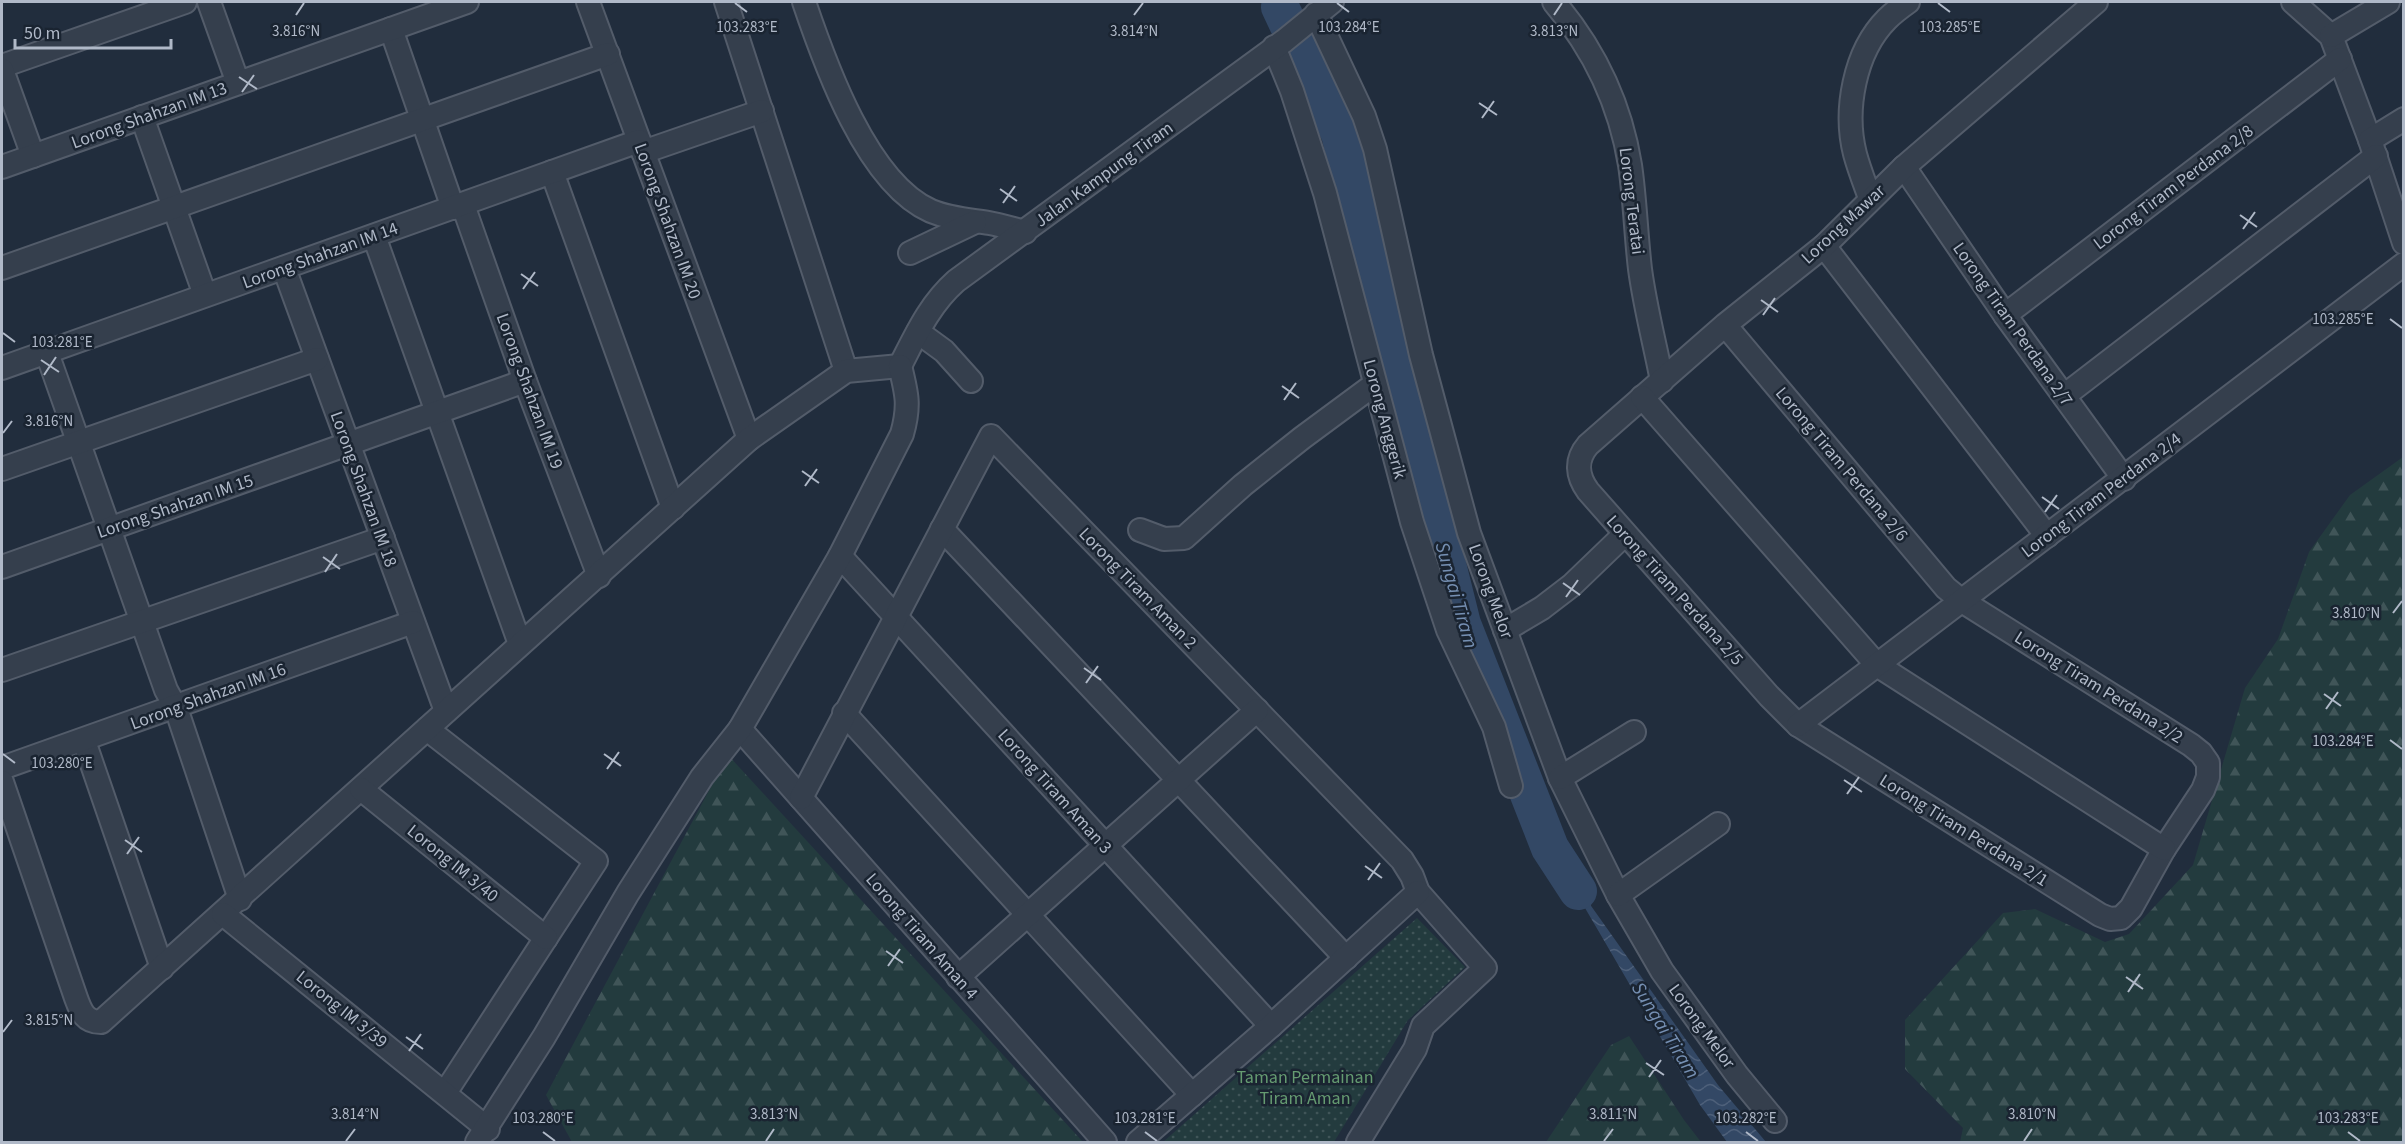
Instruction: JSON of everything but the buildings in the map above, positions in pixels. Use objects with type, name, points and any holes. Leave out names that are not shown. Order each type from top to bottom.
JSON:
[{"type":"street","points":[[33,156],[2,68],[184,2]]},
{"type":"street","points":[[209,2],[238,83]]},
{"type":"street","name":"Lorong Shahzan IM 13","points":[[2,167],[467,2]]},
{"type":"street","name":"Lorong Shahzan IM 20","points":[[588,2],[749,440]]},
{"type":"street","points":[[726,2],[846,371]]},
{"type":"street","points":[[804,2],[846,110],[873,156],[897,186],[931,211],[1024,232]]},
{"type":"street","name":"Lorong Teratai","points":[[1554,2],[1589,50],[1604,76],[1615,105],[1630,165],[1640,272],[1662,381]]},
{"type":"street","points":[[1870,198],[1855,153],[1851,117],[1857,72],[1869,46],[1885,21],[1908,2]]},
{"type":"street","name":"Lorong Mawar","points":[[1588,445],[1725,325],[1824,246],[1870,198],[1904,167],[2096,2]]},
{"type":"street","points":[[2293,2],[2331,36],[2373,148],[2403,243]]},
{"type":"street","points":[[2331,36],[2388,2]]},
{"type":"street","name":"Jalan Kampung Tiram","points":[[900,366],[929,311],[940,296],[956,281],[1279,44],[1317,13]]},
{"type":"street","name":"Lorong Melor","points":[[1317,13],[1364,116],[1375,149],[1427,378],[1469,533],[1560,778],[1618,895],[1662,971],[1737,1076],[1775,1121]]},
{"type":"street","name":"Lorong Shahzan IM 19","points":[[391,29],[422,119],[458,206],[599,576]]},
{"type":"street","name":"Lorong Anggerik","points":[[1279,44],[1325,193],[1412,522],[1448,630],[1494,727],[1511,786]]},
{"type":"street","points":[[2,268],[608,54]]},
{"type":"street","name":"Lorong Tiram Perdana 2/8","points":[[2006,315],[2340,59]]},
{"type":"street","name":"Lorong Shahzan IM 14","points":[[2,368],[552,172],[762,111]]},
{"type":"street","points":[[142,117],[206,295]]},
{"type":"street","points":[[2064,396],[2373,148],[2403,119]]},
{"type":"street","name":"Lorong Tiram Perdana 2/7","points":[[1904,167],[2006,315],[2124,479]]},
{"type":"street","points":[[552,172],[673,508]]},
{"type":"street","points":[[910,253],[975,222]]},
{"type":"street","points":[[374,236],[520,644]]},
{"type":"street","points":[[1824,246],[2047,536]]},
{"type":"street","name":"Lorong Tiram Perdana 2/4","points":[[1798,725],[2124,479],[2403,264]]},
{"type":"street","name":"Lorong Shahzan IM 18","points":[[284,267],[446,711]]},
{"type":"street","name":"Lorong Tiram Perdana 2/6","points":[[1725,325],[1946,588],[1962,601]]},
{"type":"street","points":[[918,332],[950,357],[971,381]]},
{"type":"street","points":[[47,353],[166,690],[176,708],[231,906]]},
{"type":"street","points":[[2,470],[317,359]]},
{"type":"street","points":[[2,782],[76,998],[86,1018],[93,1022],[101,1022],[749,440],[846,371],[900,366],[908,399],[908,414],[902,434],[840,556],[740,729],[702,777],[628,893],[590,960],[482,1136]]},
{"type":"street","name":"Lorong Shahzan IM 15","points":[[2,567],[348,446],[525,381]]},
{"type":"street","points":[[1140,530],[1164,539],[1184,538],[1276,458],[1375,384]]},
{"type":"street","points":[[1642,397],[1877,665],[2164,849]]},
{"type":"street","name":"Lorong Tiram Aman 2","points":[[801,798],[991,436],[1402,860],[1418,892],[1485,968],[1423,1026],[1415,1049],[1360,1142]]},
{"type":"street","name":"Lorong Tiram Perdana 2/5","points":[[1588,445],[1579,459],[1578,471],[1581,482],[1769,696],[1798,725]]},
{"type":"street","points":[[942,529],[1346,958]]},
{"type":"street","points":[[1505,630],[1542,608],[1572,585],[1625,534]]},
{"type":"street","points":[[2,670],[383,538]]},
{"type":"street","name":"Lorong Tiram Aman 3","points":[[840,556],[1271,1026]]},
{"type":"street","name":"Lorong Tiram Perdana 2/2","points":[[1962,601],[2201,753],[2208,763],[2208,777],[2203,790],[2164,849]]},
{"type":"street","name":"Lorong Shahzan IM 16","points":[[2,768],[84,741],[413,622]]},
{"type":"street","points":[[958,977],[1257,710]]},
{"type":"street","points":[[844,713],[1192,1095]]},
{"type":"street","name":"Lorong Tiram Perdana 2/1","points":[[1798,725],[2100,915],[2110,919],[2121,918],[2131,908],[2164,849]]},
{"type":"street","points":[[427,729],[596,861],[445,1093]]},
{"type":"street","name":"Lorong Tiram Aman 4","points":[[740,729],[1105,1143]]},
{"type":"street","points":[[1560,778],[1634,732]]},
{"type":"street","points":[[84,741],[162,968]]},
{"type":"street","name":"Lorong IM 3/40","points":[[361,789],[546,938]]},
{"type":"street","points":[[1618,895],[1718,824]]},
{"type":"street","points":[[1138,1143],[1418,892]]},
{"type":"street","name":"Lorong IM 3/39","points":[[231,906],[445,1093],[482,1136]]},
{"type":"green space","points":[[2403,457],[2403,1142],[1960,1142],[1963,1128],[1905,1069],[1905,1020],[2003,913],[2035,909],[2105,942],[2129,934],[2193,865],[2245,688],[2278,639],[2309,552],[2350,495]]},
{"type":"green space","points":[[728,755],[1083,1142],[572,1142],[546,1095]]},
{"type":"green space","name":"Taman Permainan Tiram Aman","points":[[1417,918],[1465,967],[1408,1020],[1334,1142],[1163,1142]]},
{"type":"green space","points":[[1629,1036],[1701,1142],[1546,1142],[1611,1045]]},
{"type":"water","points":[[1550,848],[1718,1085],[1766,1142],[1727,1142],[1700,1105]]},
{"type":"waterway","name":"Sungai Tiram","points":[[1276,2],[1280,7]]},
{"type":"waterway","name":"Sungai Tiram","points":[[1280,7],[1340,134],[1462,624],[1550,848],[1578,891]]}]
